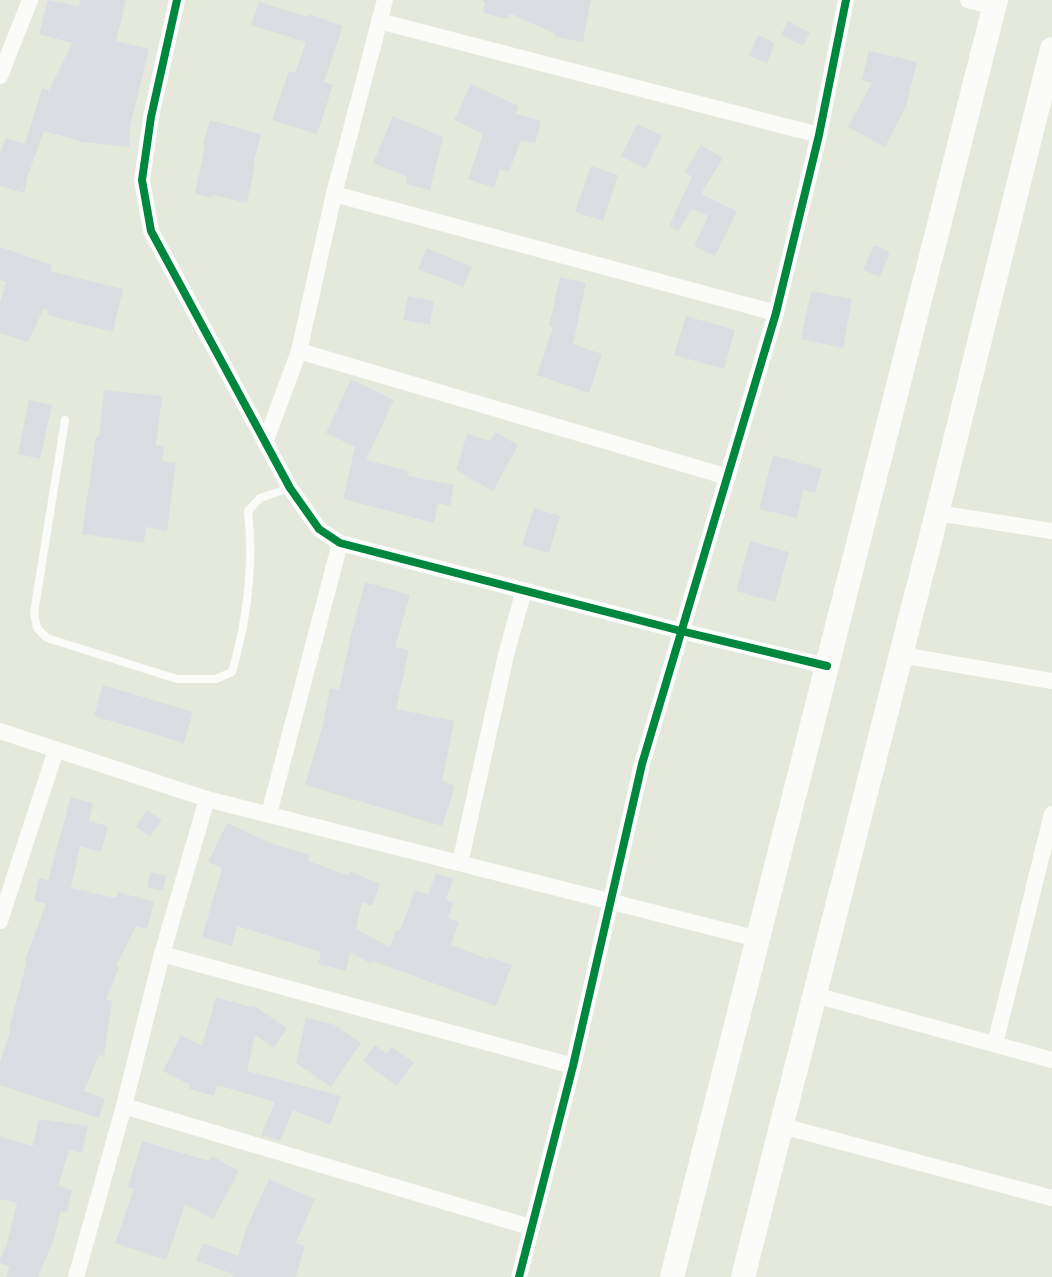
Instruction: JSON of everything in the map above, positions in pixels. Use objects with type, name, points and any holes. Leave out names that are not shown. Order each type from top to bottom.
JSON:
[{"type":"main road","points":[[672,1277],[995,3]]},
{"type":"main road","points":[[743,1277],[1050,64]]},
{"type":"street","points":[[0,76],[30,0]]},
{"type":"street","points":[[177,0],[151,117],[142,180],[151,231],[290,488],[319,529],[340,543],[827,666]]},
{"type":"street","points":[[265,443],[299,351],[334,194],[385,0]]},
{"type":"street","points":[[519,1277],[573,1066],[642,764],[776,313],[819,135],[846,0]]},
{"type":"street","points":[[968,0],[995,3]]},
{"type":"street","points":[[379,21],[819,135]]},
{"type":"street","points":[[334,194],[776,313]]},
{"type":"street","points":[[299,351],[728,477]]},
{"type":"street","points":[[937,513],[1052,531]]},
{"type":"street","points":[[269,814],[340,543]]},
{"type":"street","points":[[460,863],[506,655],[524,590]]},
{"type":"street","points":[[901,655],[1052,681]]},
{"type":"street","points":[[0,731],[207,799],[758,939]]},
{"type":"street","points":[[0,921],[56,750]]},
{"type":"street","points":[[76,1277],[162,954],[207,799]]},
{"type":"street","points":[[995,1044],[1052,814]]},
{"type":"street","points":[[162,954],[573,1066]]},
{"type":"street","points":[[815,995],[1052,1060]]},
{"type":"street","points":[[124,1106],[530,1227]]},
{"type":"street","points":[[782,1126],[1052,1198]]},
{"type":"lane","points":[[65,420],[34,613],[37,628],[47,638],[163,675],[177,679],[216,679],[232,672],[248,597],[248,511],[260,498],[290,488]]},
{"type":"building","points":[[48,0],[79,6],[80,0],[126,0],[116,41],[149,49],[130,127],[129,147],[83,142],[44,131],[24,193],[0,186],[0,153],[6,138],[25,144],[42,88],[49,90],[72,43],[39,34]]},
{"type":"building","points":[[480,0],[591,0],[583,42],[555,37],[555,34],[509,13],[508,19],[483,13],[485,2]]},
{"type":"building","points":[[259,2],[343,26],[324,82],[333,85],[317,134],[272,120],[289,71],[295,73],[306,42],[251,25]]},
{"type":"building","points":[[788,21],[810,33],[803,46],[781,35]]},
{"type":"building","points":[[758,35],[775,43],[767,63],[749,56]]},
{"type":"building","points":[[869,51],[917,62],[906,106],[885,147],[848,127],[872,83],[862,80]]},
{"type":"building","points":[[471,84],[519,106],[516,114],[541,121],[535,144],[521,140],[509,172],[500,169],[494,188],[468,179],[483,134],[454,120]]},
{"type":"building","points":[[393,116],[443,137],[430,190],[406,184],[407,177],[373,163]]},
{"type":"building","points":[[210,120],[261,134],[247,203],[195,194]]},
{"type":"building","points":[[637,124],[662,136],[646,169],[621,156]]},
{"type":"building","points":[[701,145],[723,158],[701,194],[737,211],[715,256],[694,246],[708,216],[692,209],[678,231],[669,226],[692,177],[685,172]]},
{"type":"building","points":[[591,166],[618,175],[603,221],[575,212]]},
{"type":"building","points":[[874,245],[890,252],[880,277],[863,270]]},
{"type":"building","points":[[0,247],[52,265],[50,271],[123,289],[113,332],[47,315],[48,310],[44,308],[28,342],[0,333],[0,302],[6,282],[0,280]]},
{"type":"building","points":[[427,248],[472,267],[463,287],[418,269]]},
{"type":"building","points":[[560,277],[586,283],[573,344],[602,354],[589,393],[537,375],[553,327],[549,326]]},
{"type":"building","points":[[811,291],[852,299],[843,348],[801,339]]},
{"type":"building","points":[[408,296],[434,301],[430,325],[403,320]]},
{"type":"building","points":[[686,316],[735,330],[724,369],[674,355]]},
{"type":"building","points":[[351,379],[394,400],[366,460],[409,471],[408,476],[454,485],[450,506],[438,503],[434,523],[343,499],[355,447],[326,433]]},
{"type":"building","points":[[104,390],[162,396],[156,445],[164,446],[162,461],[176,463],[167,531],[146,527],[144,543],[82,534]]},
{"type":"building","points":[[29,400],[52,405],[40,459],[18,454]]},
{"type":"building","points":[[495,432],[518,445],[493,491],[456,470],[467,434],[490,441]]},
{"type":"building","points":[[773,455],[822,469],[815,493],[803,490],[797,518],[759,509]]},
{"type":"building","points":[[534,508],[560,516],[549,553],[522,545]]},
{"type":"building","points":[[750,541],[789,552],[775,602],[736,591]]},
{"type":"building","points":[[365,582],[410,595],[395,647],[409,650],[396,709],[454,721],[442,781],[455,786],[442,826],[305,785],[323,725],[330,688],[339,690]]},
{"type":"building","points":[[103,685],[193,712],[184,743],[94,716]]},
{"type":"building","points":[[71,797],[93,803],[89,821],[108,826],[101,852],[80,846],[71,888],[91,892],[90,896],[92,893],[116,898],[118,892],[154,902],[147,929],[136,926],[116,966],[119,967],[106,1000],[112,1001],[104,1056],[99,1055],[84,1091],[105,1098],[99,1118],[0,1085],[0,1062],[11,1029],[25,960],[46,904],[34,901],[39,878],[48,880]]},
{"type":"building","points":[[147,810],[162,820],[150,837],[136,827]]},
{"type":"building","points":[[227,823],[270,843],[309,855],[308,861],[348,875],[350,871],[380,884],[372,906],[362,902],[356,929],[390,947],[396,930],[400,931],[415,890],[428,895],[436,873],[453,879],[446,900],[453,903],[448,918],[459,922],[451,945],[512,965],[496,1006],[373,961],[372,964],[350,952],[346,971],[318,964],[321,952],[237,926],[232,946],[202,937],[222,868],[208,862]]},
{"type":"building","points":[[151,872],[166,876],[163,891],[147,887]]},
{"type":"building","points":[[216,997],[253,1005],[287,1028],[274,1048],[255,1035],[247,1071],[341,1096],[330,1125],[293,1110],[280,1141],[261,1135],[275,1102],[217,1085],[214,1096],[189,1089],[190,1085],[163,1071],[181,1035],[202,1046]]},
{"type":"building","points":[[306,1018],[333,1024],[361,1043],[331,1087],[296,1063]]},
{"type":"building","points":[[375,1045],[387,1054],[391,1047],[414,1062],[397,1086],[363,1061]]},
{"type":"building","points":[[39,1119],[88,1126],[82,1153],[69,1150],[58,1186],[72,1190],[67,1212],[61,1211],[54,1239],[38,1277],[6,1277],[10,1267],[0,1263],[0,1259],[17,1203],[0,1199],[0,1137],[33,1146]]},
{"type":"building","points":[[142,1141],[209,1161],[212,1156],[239,1171],[213,1219],[185,1204],[166,1260],[115,1243],[134,1189],[128,1187]]},
{"type":"building","points":[[269,1179],[315,1199],[296,1243],[305,1246],[296,1277],[232,1277],[233,1274],[196,1261],[203,1243],[238,1256],[246,1229]]},
{"type":"cycle path","points":[[177,0],[151,117],[142,180],[151,231],[290,488],[319,529],[340,543],[827,666]]},
{"type":"cycle path","points":[[519,1277],[573,1066],[642,764],[776,313],[819,135],[846,0]]}]
